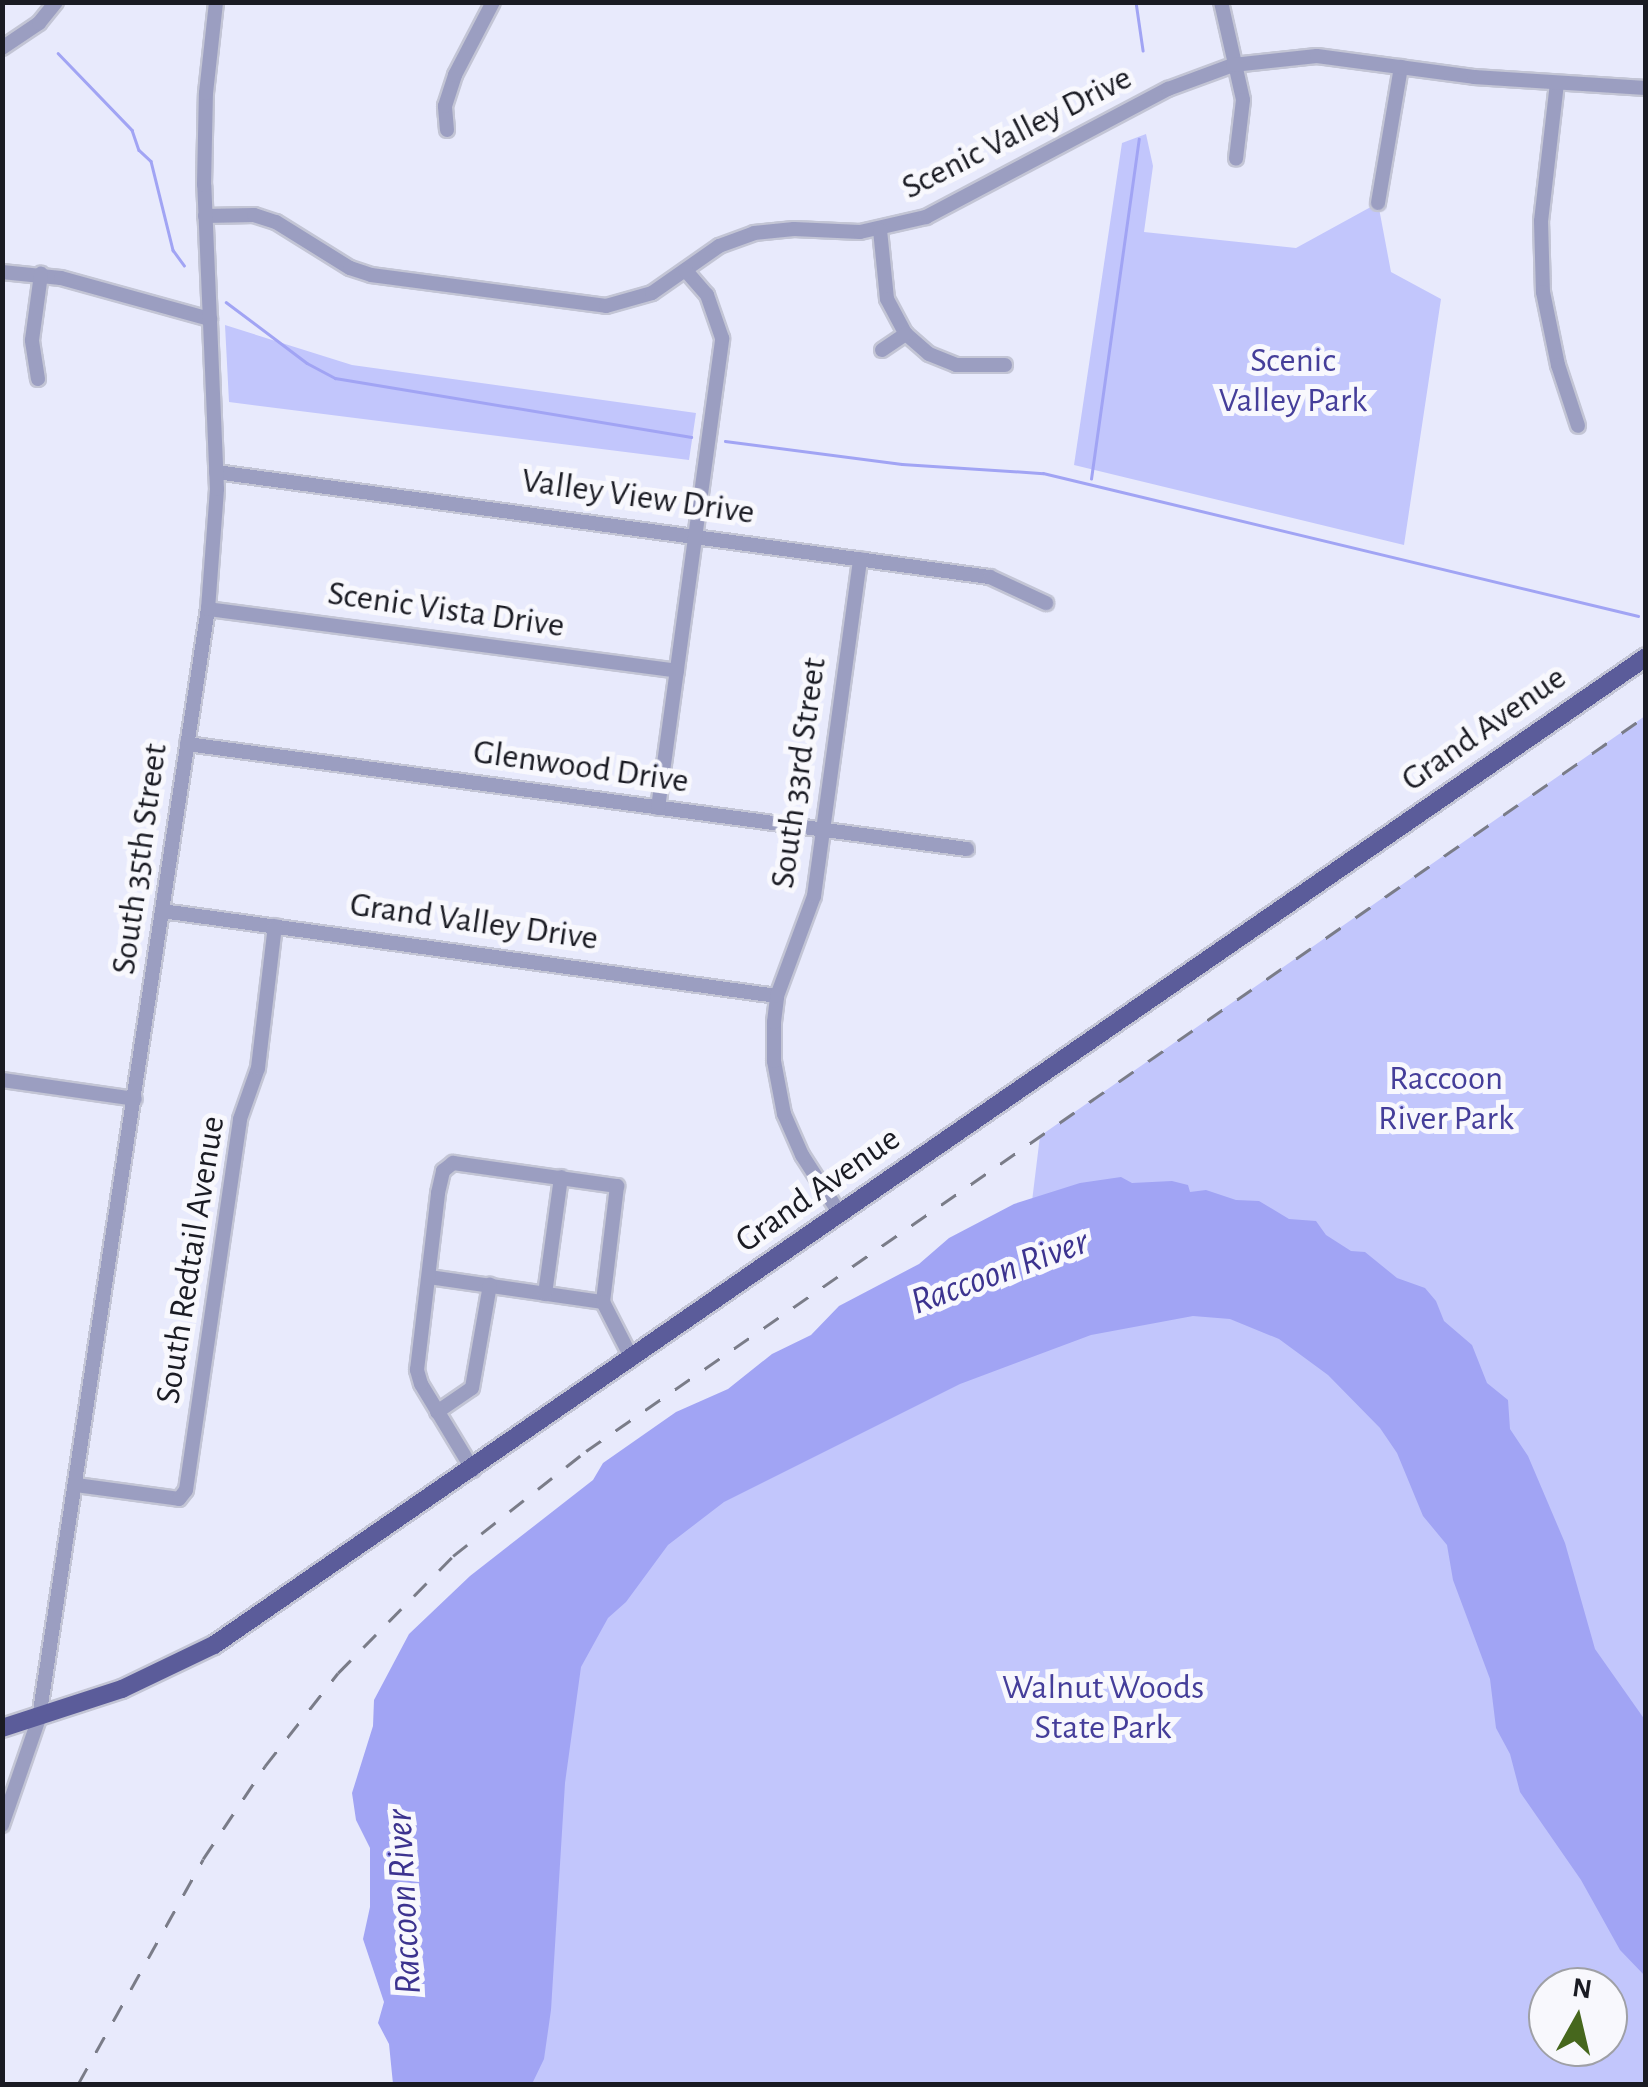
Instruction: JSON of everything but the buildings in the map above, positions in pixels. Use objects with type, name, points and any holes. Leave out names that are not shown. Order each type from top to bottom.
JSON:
[{"type":"main road","name":"Grand Avenue","points":[[2,1728],[122,1689],[214,1646],[1646,657]]},
{"type":"street","points":[[2,48],[40,24],[56,2]]},
{"type":"street","name":"South 35th Street","points":[[2,1825],[39,1718],[208,609],[216,472],[205,216],[206,93],[216,2]]},
{"type":"street","points":[[447,130],[445,106],[454,75],[494,2]]},
{"type":"street","points":[[1220,2],[1244,114],[1236,159]]},
{"type":"street","name":"Scenic Valley Drive","points":[[205,216],[254,216],[276,222],[350,268],[371,275],[586,306],[640,298],[719,246],[754,233],[880,230],[951,206],[1168,89],[1233,65],[1317,56],[1557,83],[1646,88]]},
{"type":"street","points":[[1378,203],[1401,66]]},
{"type":"street","points":[[1557,83],[1540,221],[1544,292],[1558,365],[1578,426]]},
{"type":"street","points":[[880,230],[887,299],[906,334],[928,354],[956,366],[1005,364]]},
{"type":"street","points":[[658,808],[722,338],[707,295],[685,270]]},
{"type":"street","points":[[2,272],[41,274],[210,319]]},
{"type":"street","points":[[38,379],[32,340],[41,274]]},
{"type":"street","points":[[882,350],[906,334]]},
{"type":"street","name":"Valley View Drive","points":[[216,472],[696,534],[990,577],[1018,586],[1046,603]]},
{"type":"street","name":"South 33rd Street","points":[[840,1214],[802,1155],[784,1114],[774,1061],[777,996],[814,896],[860,559]]},
{"type":"street","name":"Scenic Vista Drive","points":[[208,609],[676,671]]},
{"type":"street","name":"Glenwood Drive","points":[[187,744],[967,849]]},
{"type":"street","name":"Grand Valley Drive","points":[[162,910],[777,996]]},
{"type":"street","name":"South Redtail Avenue","points":[[76,1486],[178,1499],[186,1490],[240,1120],[258,1068],[275,926]]},
{"type":"street","points":[[2,1080],[135,1099]]},
{"type":"street","points":[[472,1470],[417,1370],[438,1193],[443,1171],[453,1163],[616,1186],[603,1302],[632,1360]]},
{"type":"street","points":[[545,1294],[561,1178]]},
{"type":"street","points":[[429,1277],[603,1302]]},
{"type":"street","points":[[438,1412],[472,1388],[490,1286]]},
{"type":"green space","name":"Scenic Valley Park","points":[[1146,134],[1153,166],[1144,232],[1296,248],[1378,203],[1391,272],[1441,299],[1404,545],[1074,465],[1122,143]]},
{"type":"green space","points":[[225,325],[352,365],[696,413],[689,460],[229,402]]},
{"type":"green space","name":"Raccoon River Park","points":[[1645,716],[1645,1815],[1484,1402],[1027,1242],[1040,1136]]},
{"type":"green space","name":"Walnut Woods State Park","points":[[1266,1308],[1346,1345],[1645,1920],[1645,2084],[521,2084],[576,1573],[1033,1326]]},
{"type":"water","name":"Raccoon River","points":[[1121,1177],[1132,1183],[1172,1181],[1188,1185],[1190,1192],[1206,1190],[1236,1200],[1259,1201],[1289,1219],[1316,1221],[1326,1235],[1351,1251],[1365,1252],[1397,1278],[1425,1288],[1436,1301],[1444,1321],[1472,1345],[1487,1383],[1508,1400],[1510,1429],[1528,1456],[1565,1543],[1595,1649],[1645,1720],[1645,1976],[1620,1950],[1581,1880],[1520,1792],[1510,1754],[1496,1728],[1490,1679],[1453,1580],[1447,1545],[1423,1516],[1397,1453],[1380,1428],[1328,1375],[1279,1339],[1230,1319],[1193,1316],[1091,1335],[960,1384],[724,1502],[668,1545],[626,1602],[608,1618],[581,1667],[565,1783],[551,2010],[544,2059],[532,2084],[393,2084],[389,2044],[378,2023],[384,2002],[363,1939],[370,1907],[370,1848],[356,1820],[352,1793],[373,1726],[374,1700],[409,1634],[470,1576],[593,1480],[603,1463],[676,1412],[728,1389],[772,1354],[811,1335],[839,1306],[919,1264],[949,1238],[1014,1204],[1080,1183]]},
{"type":"waterway","points":[[1136,2],[1143,50]]},
{"type":"waterway","points":[[58,53],[132,130],[139,150],[151,161],[173,250],[184,265]]},
{"type":"waterway","points":[[1091,479],[1139,139]]},
{"type":"waterway","points":[[226,302],[307,363],[335,378],[691,437]]},
{"type":"waterway","points":[[725,441],[902,464],[1043,473],[1638,616]]},
{"type":"railway","points":[[78,2084],[203,1859],[265,1766],[338,1673],[453,1556],[586,1451],[1646,716]]}]
